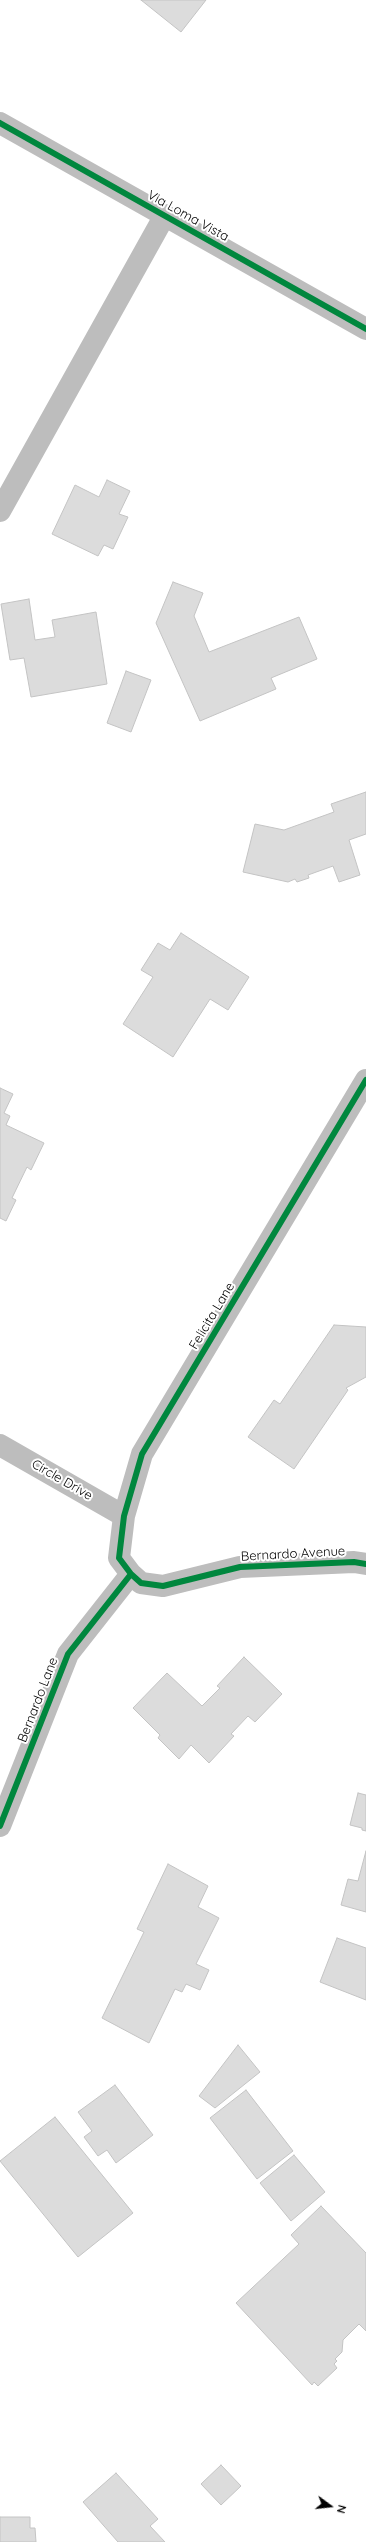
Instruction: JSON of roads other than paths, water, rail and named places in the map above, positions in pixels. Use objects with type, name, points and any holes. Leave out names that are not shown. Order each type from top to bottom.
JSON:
[{"type":"street","name":"Via Loma Vista","points":[[0,122],[366,329]]},
{"type":"street","points":[[0,511],[165,215]]},
{"type":"street","name":"Felicita Lane","points":[[131,1574],[119,1558],[124,1516],[142,1454],[366,1080]]},
{"type":"street","name":"Circle Drive","points":[[0,1445],[124,1516]]},
{"type":"street","name":"Bernardo Avenue","points":[[131,1574],[140,1583],[163,1586],[240,1567],[354,1562],[366,1564]]},
{"type":"street","name":"Bernardo Lane","points":[[0,1826],[68,1654],[131,1574]]}]
